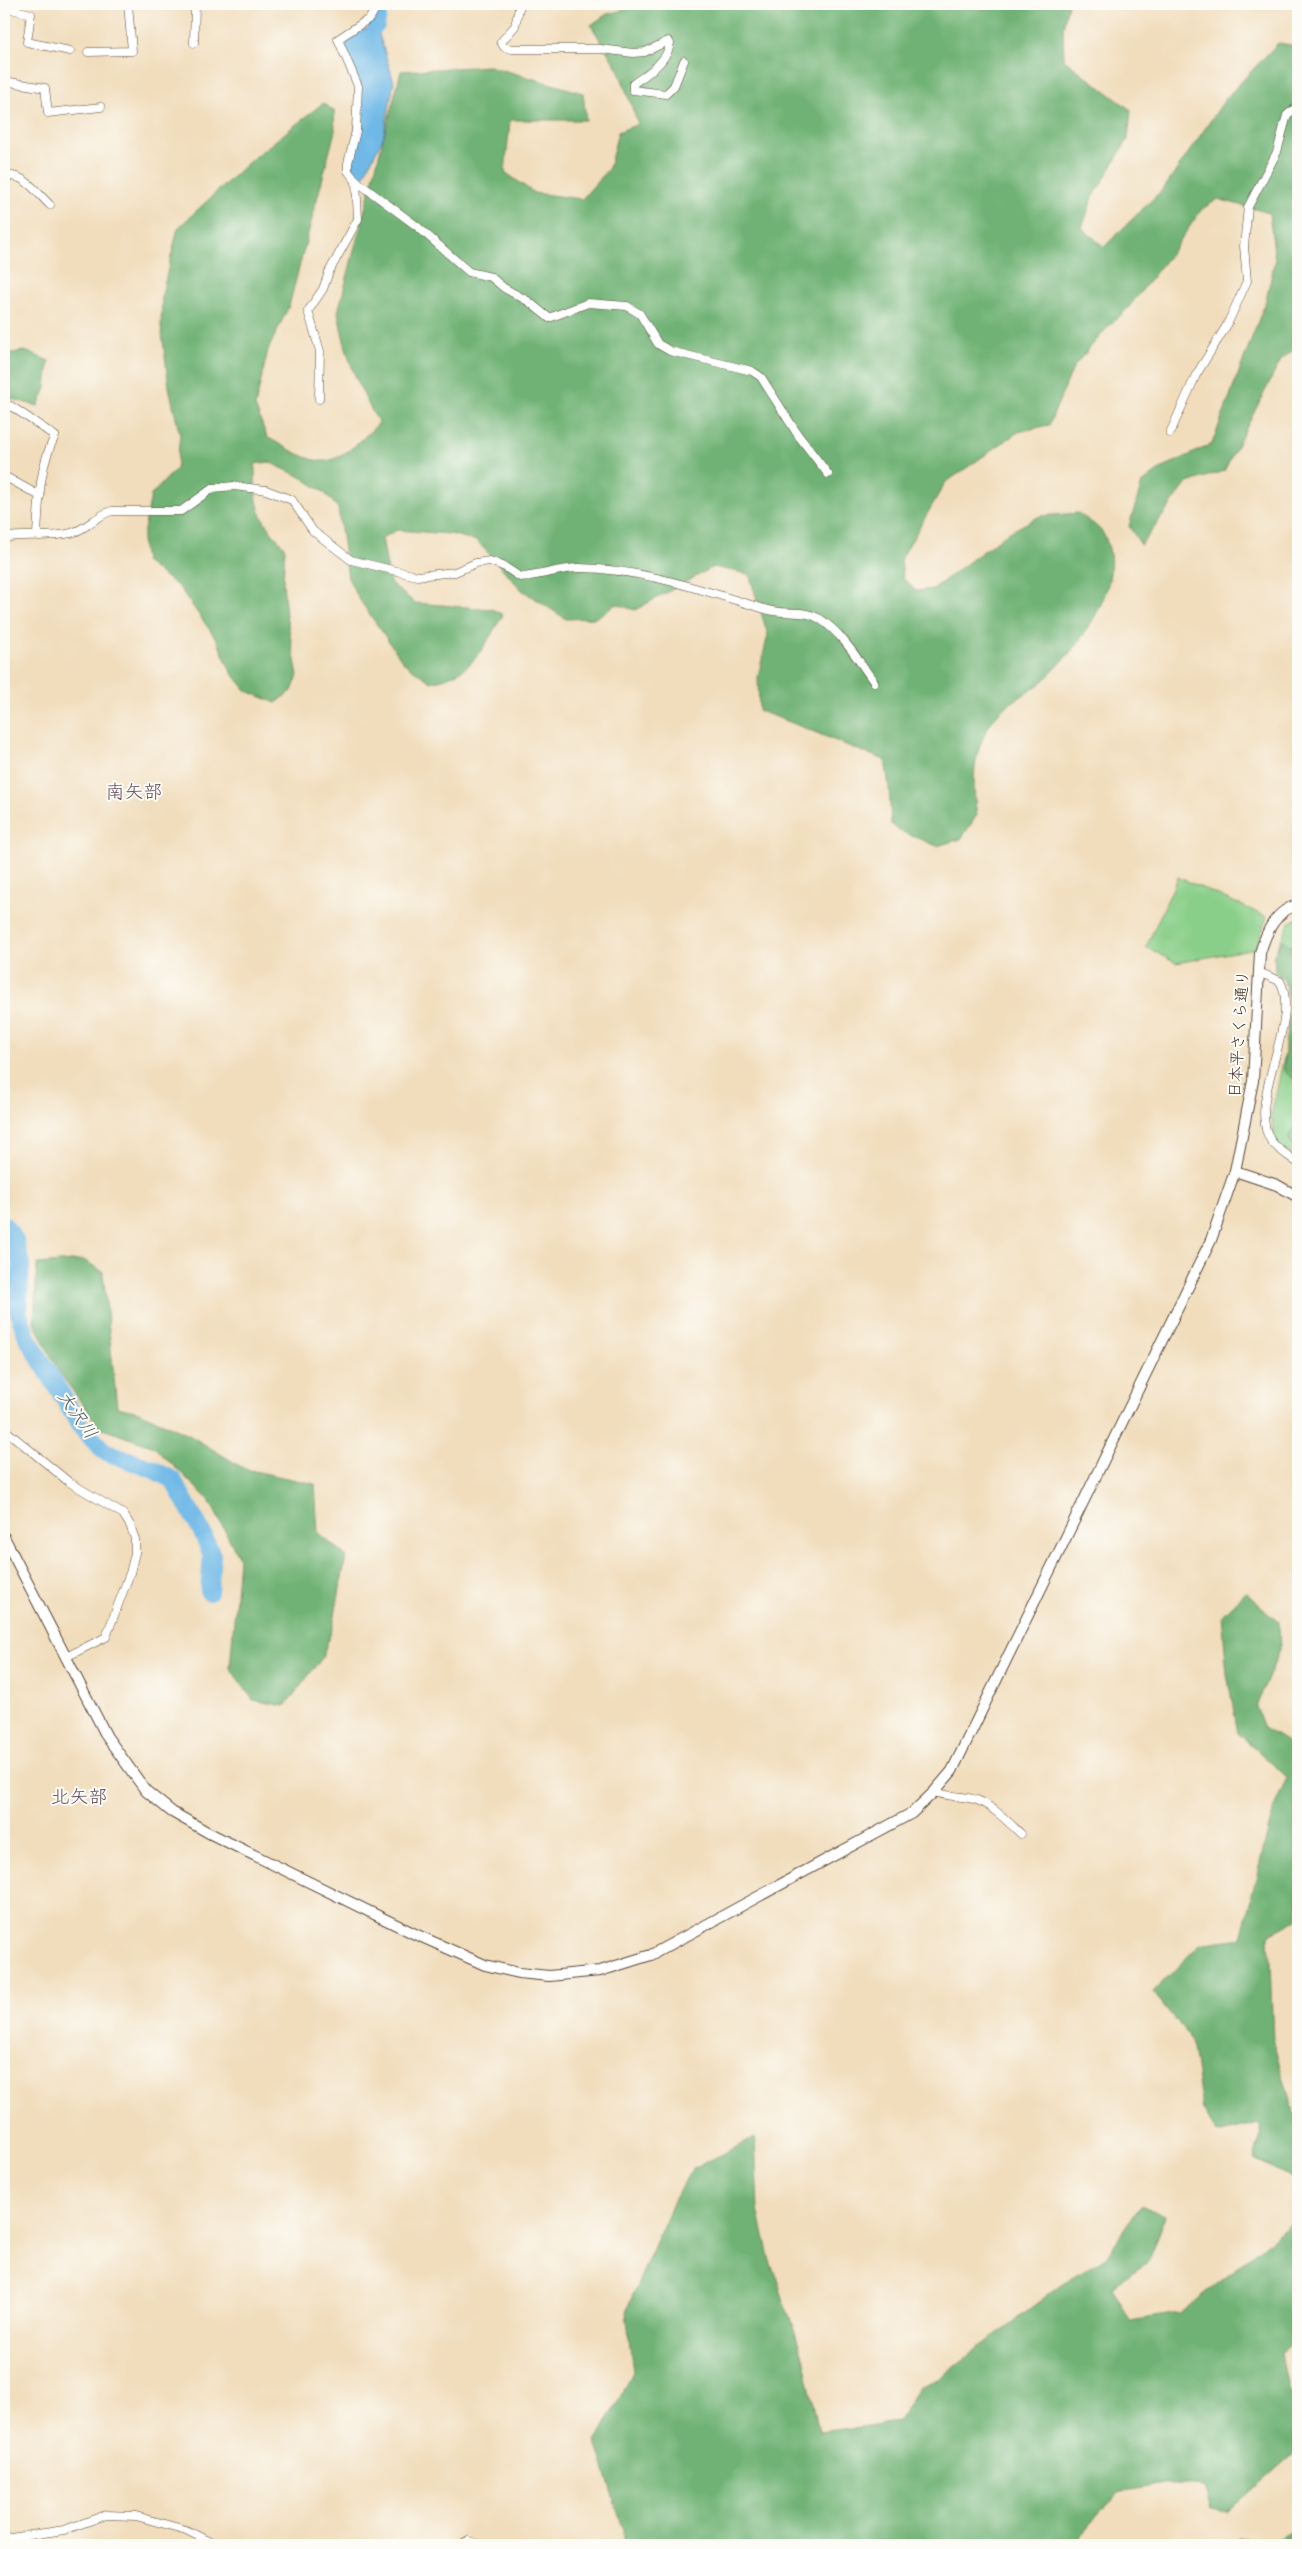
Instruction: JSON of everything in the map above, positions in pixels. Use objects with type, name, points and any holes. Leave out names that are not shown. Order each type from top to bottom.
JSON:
[{"type":"street","points":[[5,4],[7,8],[31,14],[27,42],[70,51]]},
{"type":"street","points":[[88,52],[132,51],[128,4]]},
{"type":"street","points":[[194,43],[195,4]]},
{"type":"street","points":[[378,4],[370,18],[338,39],[358,86],[356,130],[348,162],[348,171],[356,181],[418,227],[469,272],[491,277],[504,288],[528,301],[549,318],[588,302],[627,306],[640,314],[652,337],[670,352],[752,371],[761,377],[798,434],[828,474]]},
{"type":"street","points":[[520,4],[515,26],[501,42],[504,47],[512,49],[601,49],[632,53],[645,52],[668,41],[670,48],[652,71],[633,84],[633,90],[638,92],[666,94],[674,86],[684,62]]},
{"type":"street","points":[[4,81],[45,88],[48,113],[101,107]]},
{"type":"street","points":[[1170,433],[1196,375],[1227,325],[1247,280],[1244,246],[1248,207],[1277,152],[1287,115],[1298,106]]},
{"type":"street","points":[[4,176],[15,174],[22,178],[50,205]]},
{"type":"street","points":[[319,399],[320,351],[308,311],[323,289],[329,272],[358,219],[356,181]]},
{"type":"street","points":[[4,408],[11,406],[55,436],[47,452],[40,496],[37,535]]},
{"type":"street","points":[[4,476],[40,496]]},
{"type":"street","points":[[4,538],[21,534],[37,535],[77,532],[102,514],[112,511],[181,511],[213,488],[234,486],[266,490],[292,500],[313,531],[337,547],[351,560],[369,566],[417,576],[456,572],[476,563],[490,561],[505,566],[520,577],[577,568],[603,569],[665,579],[724,597],[742,600],[770,610],[810,613],[831,627],[874,682]]},
{"type":"street","name":"日本平さくら通り","points":[[4,1537],[107,1737],[146,1791],[172,1812],[209,1833],[455,1953],[485,1965],[519,1973],[549,1976],[600,1971],[651,1956],[912,1813],[952,1771],[1211,1240],[1235,1171],[1253,1082],[1258,972],[1264,938],[1282,912],[1298,906]]},
{"type":"street","points":[[1258,972],[1280,981],[1286,997],[1287,1015],[1263,1118],[1271,1140],[1298,1162]]},
{"type":"street","points":[[1235,1171],[1277,1185],[1298,1197]]},
{"type":"street","points":[[4,1429],[69,1482],[123,1514],[130,1524],[135,1539],[135,1553],[130,1573],[106,1637],[66,1657]]},
{"type":"street","points":[[934,1792],[949,1797],[976,1800],[998,1813],[1021,1834]]},
{"type":"street","points":[[4,2539],[64,2530],[106,2515],[136,2516],[186,2530],[216,2545]]},
{"type":"street","points":[[462,2545],[468,2541],[484,2545]]},
{"type":"green space","points":[[647,4],[965,4],[982,10],[1001,4],[1068,4],[1063,29],[1064,60],[1131,110],[1128,139],[1092,199],[1082,228],[1104,247],[1165,187],[1226,98],[1278,43],[1298,46],[1298,346],[1281,360],[1224,471],[1187,483],[1141,545],[1129,526],[1142,483],[1162,468],[1212,444],[1266,300],[1275,260],[1269,213],[1218,199],[1202,209],[1169,256],[1128,308],[1108,327],[1074,366],[1049,425],[1018,432],[945,483],[901,559],[903,578],[916,591],[933,589],[1006,534],[1040,516],[1078,513],[1102,532],[1110,554],[1110,574],[1105,594],[1085,633],[1044,680],[1000,712],[988,728],[978,752],[974,777],[977,815],[961,839],[937,846],[900,831],[891,824],[889,786],[885,760],[759,711],[758,676],[768,635],[749,574],[713,567],[635,610],[616,604],[595,618],[566,619],[522,590],[477,541],[450,534],[397,530],[382,538],[390,583],[415,603],[492,609],[503,615],[482,649],[467,666],[458,673],[431,682],[404,663],[359,599],[348,578],[338,508],[324,492],[301,477],[269,462],[255,464],[257,501],[263,519],[285,548],[283,582],[286,615],[298,675],[292,691],[276,703],[247,691],[231,672],[217,640],[179,587],[145,562],[142,540],[151,495],[176,469],[180,436],[169,387],[161,326],[162,294],[178,228],[251,160],[323,103],[334,111],[335,131],[289,306],[268,350],[255,406],[267,437],[308,458],[321,461],[337,458],[352,448],[379,423],[364,396],[353,370],[338,312],[401,71],[489,66],[583,93],[586,120],[510,120],[505,172],[534,193],[582,199],[609,168],[618,132],[638,124],[619,71],[591,25],[607,14]]},
{"type":"green space","points":[[25,351],[49,361],[46,388],[38,406],[4,397],[4,354]]},
{"type":"green space","points":[[1178,877],[1267,917],[1256,948],[1176,963],[1146,947]]},
{"type":"green space","points":[[1298,918],[1298,1158],[1277,1147],[1271,1116],[1296,1003],[1285,977],[1273,956],[1290,922]]},
{"type":"green space","points":[[1283,940],[1298,952],[1298,1082],[1284,1071],[1290,1006],[1284,981],[1275,972],[1274,954]]},
{"type":"green space","points":[[1298,1122],[1298,1155],[1288,1139]]},
{"type":"green space","points":[[84,1260],[103,1272],[117,1407],[139,1412],[189,1435],[245,1469],[315,1484],[318,1533],[346,1556],[333,1626],[322,1658],[285,1706],[253,1700],[230,1668],[239,1558],[209,1500],[154,1447],[100,1428],[59,1372],[34,1323],[37,1264]]},
{"type":"green space","points":[[1245,1592],[1279,1622],[1280,1650],[1256,1707],[1264,1728],[1298,1749],[1298,1812],[1296,1818],[1298,1822],[1298,1919],[1269,1935],[1273,2042],[1295,2117],[1298,2119],[1298,2180],[1254,2159],[1261,2135],[1258,2123],[1217,2133],[1202,2108],[1192,2041],[1153,1992],[1200,1944],[1241,1938],[1274,1807],[1287,1777],[1238,1733],[1227,1674],[1222,1615]]},
{"type":"green space","points":[[755,2138],[758,2209],[769,2257],[803,2356],[819,2432],[898,2422],[921,2386],[938,2379],[1062,2284],[1106,2257],[1141,2205],[1165,2216],[1149,2261],[1112,2287],[1130,2321],[1180,2313],[1298,2218],[1298,2339],[1281,2354],[1288,2390],[1298,2410],[1298,2455],[1293,2454],[1227,2512],[1211,2509],[1204,2487],[1163,2484],[1118,2493],[1081,2534],[1077,2545],[623,2545],[623,2529],[596,2442],[633,2373],[626,2311],[676,2196],[692,2169]]},
{"type":"green space","points":[[1298,2528],[1298,2545],[1235,2545],[1239,2539],[1278,2539]]},
{"type":"water","points":[[376,25],[394,82],[383,138],[362,179],[351,171],[360,85],[340,40]]},
{"type":"waterway","points":[[376,25],[380,4]]},
{"type":"waterway","name":"大沢川","points":[[4,1225],[15,1240],[21,1265],[18,1311],[27,1337],[81,1427],[104,1451],[152,1469],[173,1480],[201,1530],[212,1555],[209,1592]]},
{"type":"district","name":"南矢部","points":[[134,792]]},
{"type":"district","name":"北矢部","points":[[79,1797]]}]
